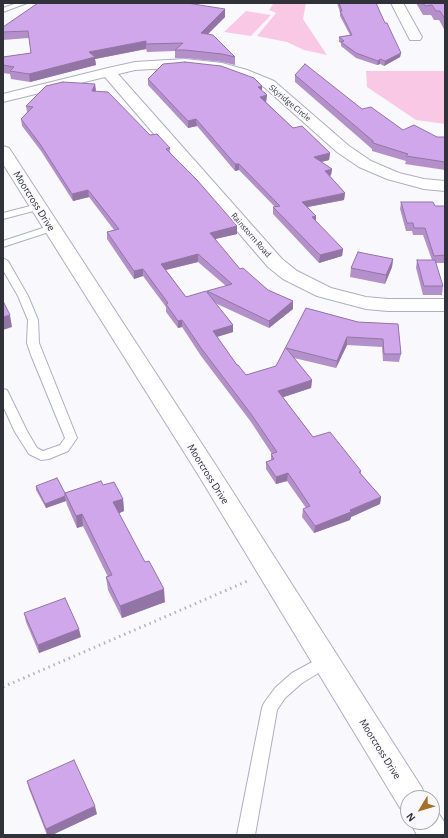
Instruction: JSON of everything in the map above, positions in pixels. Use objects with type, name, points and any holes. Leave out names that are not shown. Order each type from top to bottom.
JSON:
[{"type":"street","points":[[397,3],[415,37]]},
{"type":"street","name":"Skyridge Circle","points":[[3,98],[135,66],[168,63],[204,65],[242,73],[269,84],[343,149],[365,164],[393,176],[424,184],[445,186]]},
{"type":"street","name":"Rainstorm Road","points":[[108,72],[275,263],[290,275],[324,292],[366,303],[388,305],[445,305]]},
{"type":"street","name":"Moorcross Drive","points":[[3,151],[207,470],[269,572],[406,790]]},
{"type":"lane","points":[[3,10],[24,3]]},
{"type":"lane","points":[[3,216],[38,207]]},
{"type":"lane","points":[[3,244],[52,228]]},
{"type":"lane","points":[[3,260],[23,296],[33,320],[33,343],[71,438],[64,448],[49,455],[41,456],[34,451],[21,432],[3,393]]},
{"type":"lane","points":[[246,835],[270,708],[280,693],[297,678],[325,661]]},
{"type":"path","points":[[3,687],[269,572]]},
{"type":"shaded area","points":[[274,3],[306,3],[303,19],[327,55],[304,50],[287,42],[257,36],[276,13],[269,10]]},
{"type":"shaded area","points":[[246,11],[271,15],[251,36],[224,32]]},
{"type":"shaded area","points":[[366,71],[445,71],[445,124],[416,120],[367,87]]},
{"type":"building","points":[[38,3],[187,3],[225,9],[201,33],[213,35],[235,57],[222,54],[175,50],[183,43],[146,44],[146,41],[89,52],[95,57],[29,74],[10,71],[14,67],[3,65],[3,57],[31,53],[28,31],[3,32],[3,27]]},
{"type":"building","points":[[339,3],[376,3],[401,53],[385,61],[380,59],[378,61],[356,53],[341,42],[344,41],[339,37],[352,35],[340,11],[342,11]]},
{"type":"building","points":[[423,3],[445,3],[445,19],[440,11],[436,11],[432,5],[425,6]]},
{"type":"building","points":[[185,62],[221,66],[254,78],[262,86],[258,87],[267,95],[260,97],[293,128],[302,126],[330,153],[314,157],[332,169],[325,171],[345,193],[302,202],[316,216],[312,217],[343,249],[320,255],[273,207],[280,206],[239,164],[235,164],[196,119],[188,121],[148,79],[163,64]]},
{"type":"building","points":[[305,64],[362,109],[371,107],[403,130],[414,125],[437,137],[445,137],[445,162],[406,156],[408,154],[373,143],[373,141],[295,75]]},
{"type":"building","points":[[63,82],[95,84],[92,91],[108,92],[150,135],[157,134],[170,148],[166,149],[197,180],[237,226],[210,233],[240,269],[243,268],[268,290],[293,301],[269,321],[207,291],[232,284],[198,254],[161,264],[186,297],[206,291],[233,325],[213,331],[237,365],[246,375],[276,366],[306,308],[358,322],[398,324],[401,354],[384,354],[383,339],[347,337],[337,361],[286,348],[312,380],[278,391],[313,437],[330,432],[361,471],[359,472],[381,497],[350,510],[351,512],[315,526],[303,509],[310,506],[288,473],[276,477],[266,462],[274,459],[271,454],[277,452],[251,414],[201,348],[182,320],[178,321],[166,304],[168,303],[143,269],[134,271],[107,232],[119,229],[88,190],[72,194],[40,144],[21,119],[33,107],[26,106],[46,86]]},
{"type":"building","points":[[401,202],[433,202],[435,206],[445,206],[445,255],[434,256],[425,228],[414,228],[413,223],[407,223]]},
{"type":"building","points":[[358,252],[393,259],[386,275],[351,268]]},
{"type":"building","points":[[417,260],[435,260],[443,286],[424,286]]},
{"type":"building","points":[[3,301],[10,315],[3,317]]},
{"type":"building","points":[[57,478],[65,493],[65,496],[45,504],[36,486]]},
{"type":"building","points":[[101,481],[103,485],[114,482],[123,499],[113,502],[145,562],[149,561],[164,589],[120,606],[106,577],[112,575],[82,514],[76,516],[65,493]]},
{"type":"building","points":[[65,598],[79,629],[38,645],[24,613]]},
{"type":"building","points":[[74,760],[95,806],[46,829],[27,781]]}]
